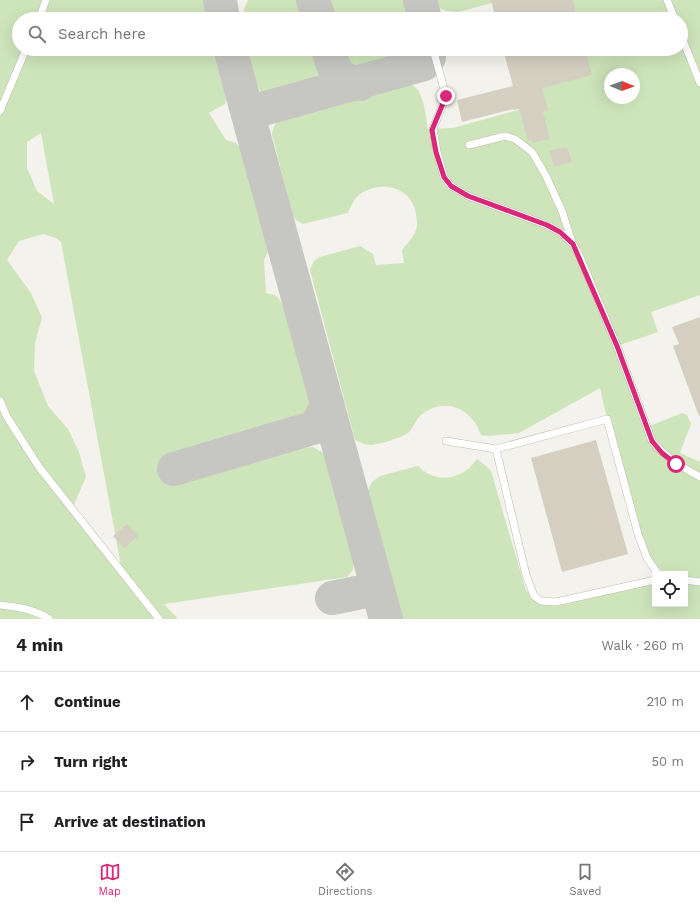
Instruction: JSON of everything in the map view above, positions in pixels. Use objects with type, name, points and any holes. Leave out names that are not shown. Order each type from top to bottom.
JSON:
[{"type":"lane","points":[[42,12],[46,0]]},
{"type":"lane","points":[[667,0],[672,12]]},
{"type":"lane","points":[[688,52],[700,83]]},
{"type":"lane","points":[[1,105],[23,56]]},
{"type":"lane","points":[[435,56],[446,96],[432,130],[436,152],[444,177],[451,186],[468,196],[547,225],[560,232],[573,244]]},
{"type":"lane","points":[[469,145],[505,136],[515,139],[532,152],[546,176],[562,211],[573,244],[617,346],[652,441],[662,453],[676,464],[700,477]]},
{"type":"lane","points":[[0,401],[8,417],[39,466],[159,619]]},
{"type":"lane","points":[[446,442],[496,449],[607,419],[638,534],[647,558],[656,571]]},
{"type":"lane","points":[[496,449],[526,575],[534,596],[541,601],[556,602],[652,581]]},
{"type":"lane","points":[[688,580],[700,582]]},
{"type":"lane","points":[[0,605],[20,607],[41,613],[50,619]]},
{"type":"green space","points":[[0,0],[203,0],[205,12],[12,12],[12,56],[214,56],[226,98],[225,104],[209,113],[226,140],[236,143],[241,149],[268,246],[268,252],[264,260],[266,293],[277,296],[283,305],[310,405],[305,416],[299,420],[182,454],[313,447],[322,452],[326,458],[354,561],[353,570],[347,577],[164,604],[178,619],[0,619]],"holes":[[[41,133],[54,204],[37,191],[27,168],[27,142]],[[43,234],[56,238],[61,242],[122,571],[72,509],[86,477],[79,452],[68,429],[48,406],[34,371],[35,343],[42,318],[31,293],[7,260],[19,241]]]},
{"type":"green space","points":[[248,0],[301,0],[304,12],[243,12]]},
{"type":"green space","points":[[329,0],[404,0],[407,12],[332,12]]},
{"type":"green space","points":[[435,0],[700,0],[700,295],[651,312],[658,332],[617,346],[647,427],[682,413],[687,415],[691,424],[680,453],[700,462],[700,619],[403,619],[368,490],[372,482],[380,476],[418,466],[433,476],[449,478],[464,472],[477,459],[491,471],[526,591],[541,601],[652,582],[652,607],[688,607],[688,571],[662,571],[647,558],[607,419],[600,388],[519,433],[490,436],[481,435],[472,419],[466,413],[451,406],[443,406],[434,408],[422,414],[410,431],[397,438],[374,445],[364,444],[355,440],[310,270],[314,261],[320,257],[360,246],[373,254],[376,265],[404,263],[402,250],[412,238],[416,230],[417,224],[414,205],[402,192],[394,188],[376,187],[359,195],[348,213],[303,224],[296,220],[292,214],[272,134],[275,124],[281,116],[286,111],[394,82],[411,85],[418,90],[424,106],[428,129],[453,128],[522,109],[510,56],[688,56],[688,12],[498,12],[496,2],[458,12],[447,11],[437,7]]},
{"type":"green space","points":[[250,56],[319,56],[323,68],[316,84],[309,92],[288,100],[273,100],[267,97],[262,93],[255,78]]},
{"type":"green space","points":[[345,56],[414,56],[410,62],[403,67],[363,76],[347,64]]},
{"type":"building","points":[[491,0],[573,0],[576,12],[494,12]]},
{"type":"building","points":[[505,56],[587,56],[592,75],[542,88],[548,110],[543,112],[550,139],[532,143],[531,140],[528,141],[519,109],[513,109],[462,122],[457,100],[513,86]]},
{"type":"building","points":[[567,147],[572,162],[554,167],[549,151]]},
{"type":"building","points":[[700,317],[699,416],[673,346],[679,344],[672,327]]},
{"type":"building","points":[[596,440],[628,554],[562,572],[531,458]]},
{"type":"building","points":[[127,524],[138,536],[124,548],[113,536]]},
{"type":"taxiway","points":[[220,0],[222,12]]},
{"type":"taxiway","points":[[313,0],[317,12]]},
{"type":"taxiway","points":[[420,0],[423,12]]},
{"type":"taxiway","points":[[232,56],[386,619]]},
{"type":"taxiway","points":[[330,56],[335,69],[341,76],[360,84]]},
{"type":"taxiway","points":[[252,107],[259,110],[424,64],[429,57]]},
{"type":"taxiway","points":[[174,469],[316,427],[324,411]]},
{"type":"taxiway","points":[[332,598],[366,591],[372,593]]},
{"type":"route","points":[[446,96],[432,130],[436,152],[444,177],[451,186],[468,196],[547,225],[560,232],[573,244],[580,257],[617,346],[652,441],[662,453],[676,464]]}]
